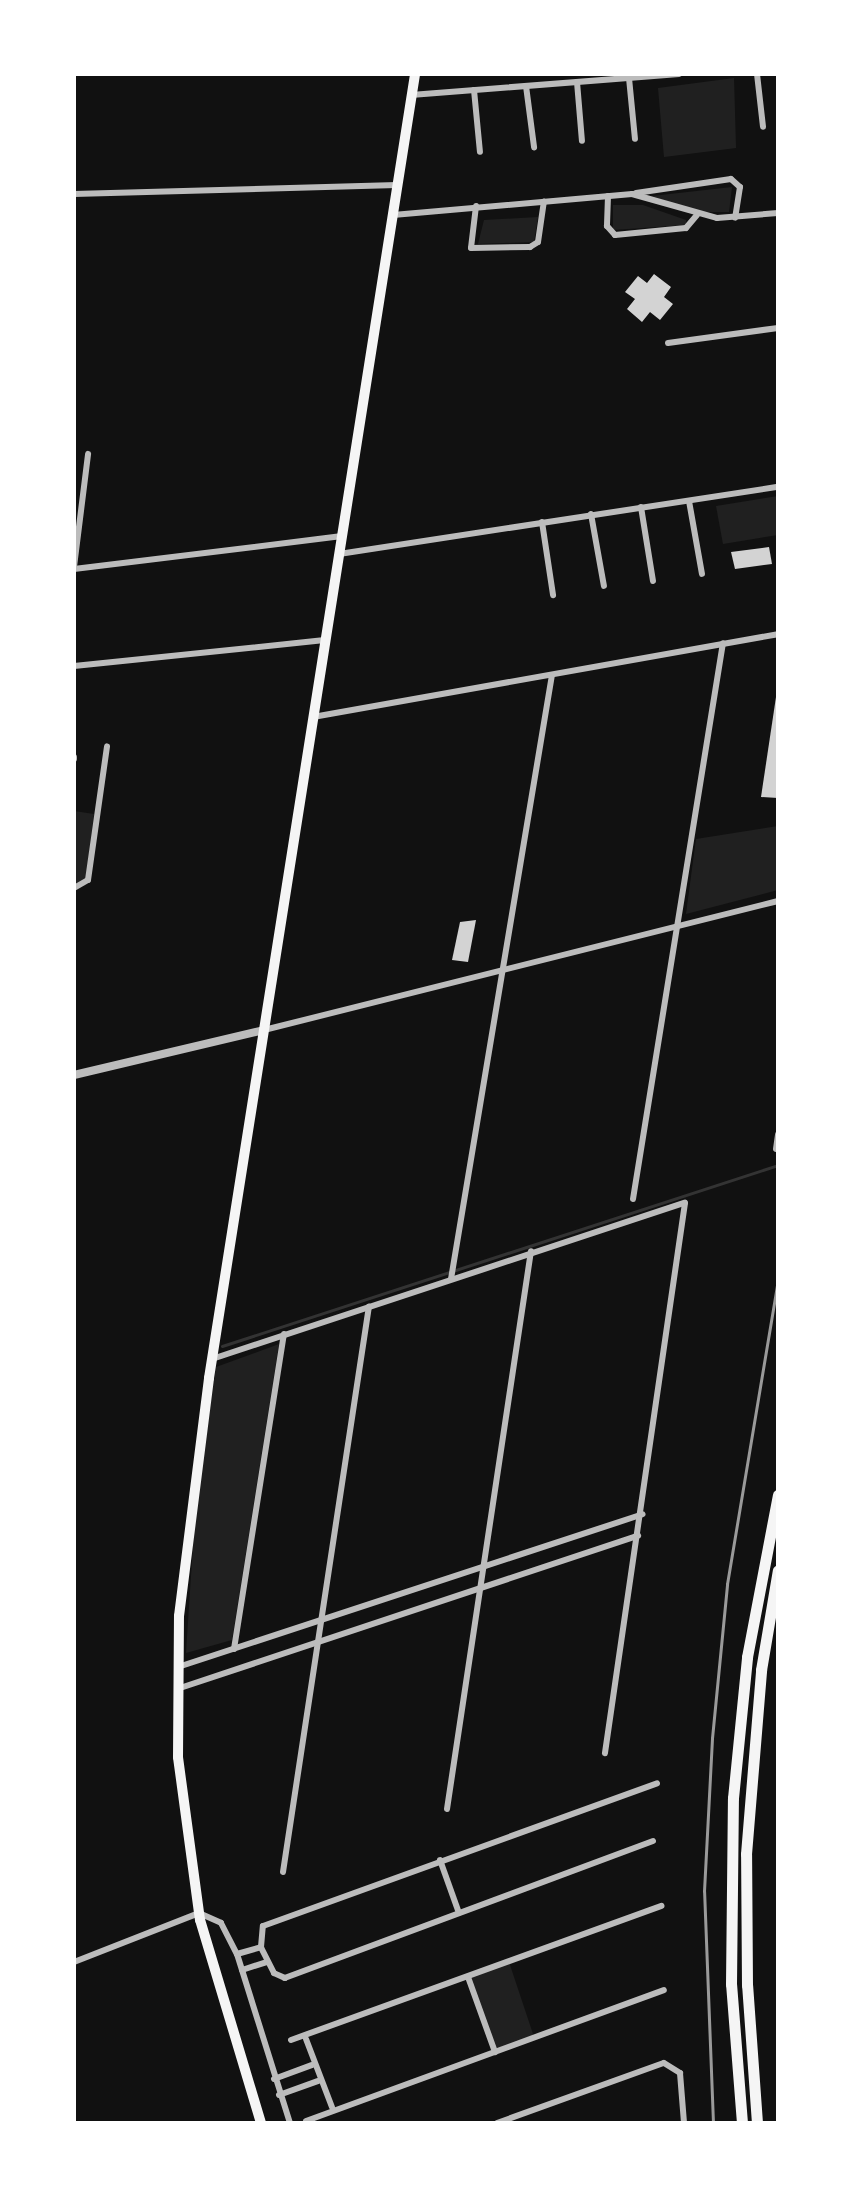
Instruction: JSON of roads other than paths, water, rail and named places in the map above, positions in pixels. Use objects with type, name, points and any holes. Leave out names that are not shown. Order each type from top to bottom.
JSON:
[{"type":"highway","points":[[742,2123],[731,1984],[733,1798],[747,1657],[778,1495]]},
{"type":"highway","points":[[757,2123],[748,2012],[746,1854],[761,1670],[778,1570]]},
{"type":"main road","points":[[261,2123],[199,1913],[178,1757],[177,1667],[187,1525],[415,74]]},
{"type":"street","points":[[411,95],[679,74]]},
{"type":"street","points":[[757,74],[763,127]]},
{"type":"street","points":[[629,78],[635,139]]},
{"type":"street","points":[[577,82],[582,141]]},
{"type":"street","points":[[526,86],[534,147]]},
{"type":"street","points":[[474,90],[480,152]]},
{"type":"street","points":[[393,215],[632,194],[731,179],[740,187],[735,218]]},
{"type":"street","points":[[74,194],[397,185]]},
{"type":"street","points":[[632,194],[697,215],[735,218],[778,213]]},
{"type":"street","points":[[608,196],[607,226],[615,235],[686,228],[697,215]]},
{"type":"street","points":[[476,206],[471,248],[530,247],[538,242],[544,201]]},
{"type":"street","points":[[668,343],[778,328]]},
{"type":"street","points":[[88,454],[74,568],[342,536]]},
{"type":"street","points":[[339,554],[778,487]]},
{"type":"street","points":[[689,501],[702,574]]},
{"type":"street","points":[[641,507],[653,581]]},
{"type":"street","points":[[591,514],[604,586]]},
{"type":"street","points":[[542,522],[553,595]]},
{"type":"street","points":[[313,717],[778,634]]},
{"type":"street","points":[[74,666],[326,640]]},
{"type":"street","points":[[633,1199],[680,929],[723,643]]},
{"type":"street","points":[[451,1279],[552,675]]},
{"type":"street","points":[[74,888],[88,880],[107,746]]},
{"type":"street","points":[[74,1075],[680,929],[778,901]]},
{"type":"street","points":[[776,1149],[778,1134]]},
{"type":"street","points":[[212,1359],[531,1251],[685,1203],[605,1753]]},
{"type":"street","points":[[447,1809],[531,1251]]},
{"type":"street","points":[[283,1872],[369,1306]]},
{"type":"street","points":[[234,1649],[284,1334]]},
{"type":"street","points":[[177,1667],[642,1514]]},
{"type":"street","points":[[177,1689],[638,1536]]},
{"type":"street","points":[[653,1841],[285,1978],[266,1962],[261,1947],[263,1926],[657,1783]]},
{"type":"street","points":[[440,1860],[459,1913]]},
{"type":"street","points":[[291,2040],[306,2039],[662,1906]]},
{"type":"street","points":[[74,1962],[199,1913],[221,1923],[237,1954],[290,2123]]},
{"type":"street","points":[[237,1954],[261,1947]]},
{"type":"street","points":[[242,1970],[266,1962]]},
{"type":"street","points":[[468,1977],[495,2052]]},
{"type":"street","points":[[306,2121],[332,2107],[664,1990]]},
{"type":"street","points":[[306,2039],[318,2081],[332,2107]]},
{"type":"street","points":[[497,2123],[668,2063],[681,2077],[684,2123]]},
{"type":"street","points":[[274,2079],[312,2065]]},
{"type":"street","points":[[279,2095],[318,2081]]},
{"type":"waterway","points":[[222,1346],[775,1166]]},
{"type":"railway","points":[[713,2123],[704,1891],[712,1738],[727,1584],[778,1279]]}]
